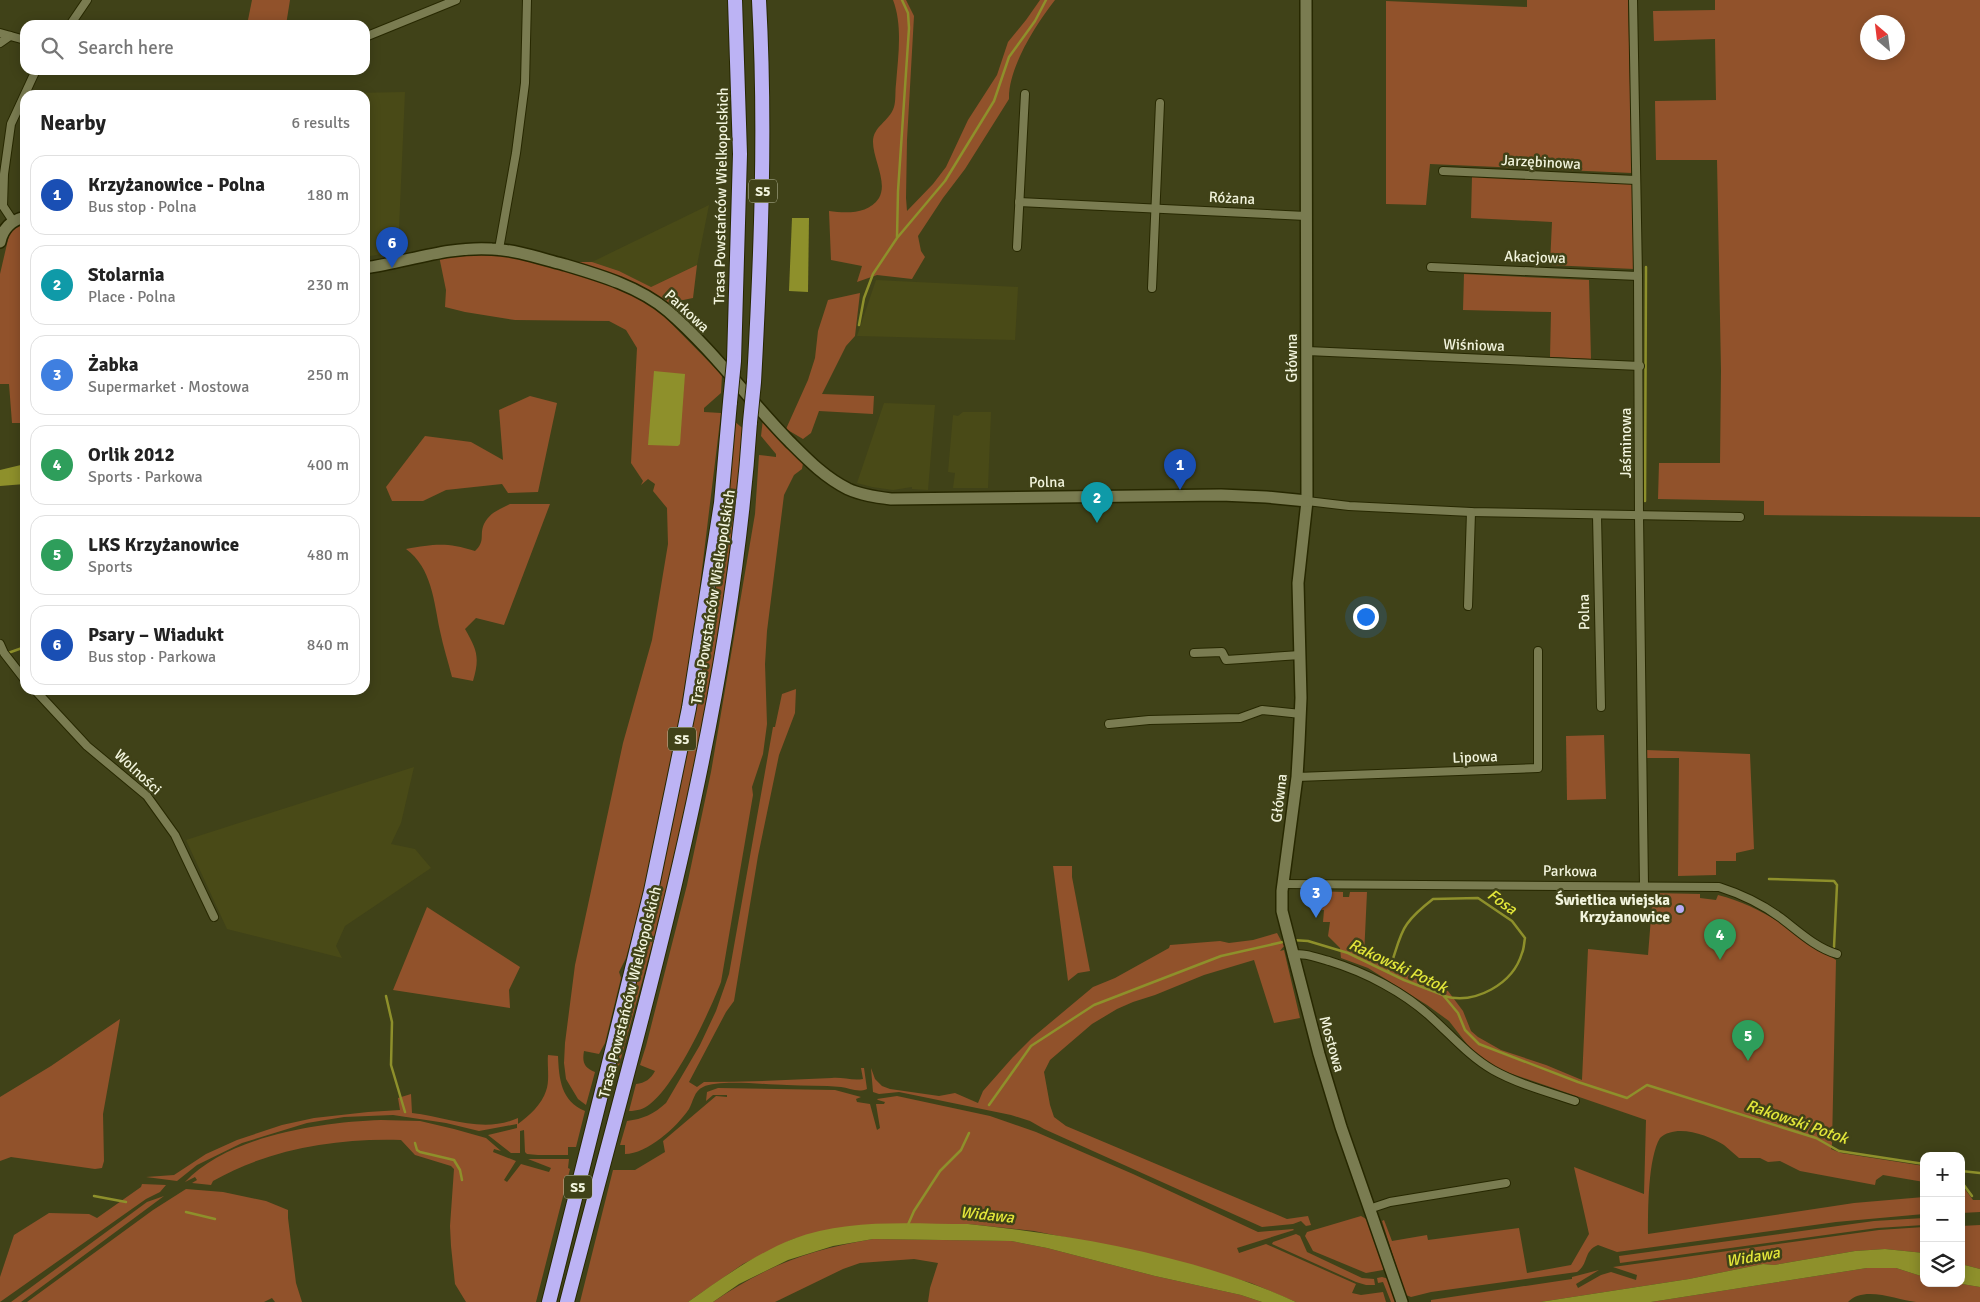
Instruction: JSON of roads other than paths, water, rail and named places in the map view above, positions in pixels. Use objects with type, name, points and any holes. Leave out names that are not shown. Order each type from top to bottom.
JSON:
[{"type":"highway","name":"Trasa Powstańców Wielkopolskich","points":[[549,1302],[650,891],[689,708],[721,503],[734,361],[740,154],[735,0]]},
{"type":"highway","name":"Trasa Powstańców Wielkopolskich","points":[[567,1302],[672,897],[711,717],[736,569],[745,495],[754,382],[761,254],[763,170],[759,0]]},
{"type":"street","points":[[73,20],[87,0]]},
{"type":"street","points":[[370,34],[456,0]]},
{"type":"street","points":[[499,249],[516,154],[525,83],[527,0]]},
{"type":"street","name":"Główna","points":[[1283,884],[1297,777],[1301,714],[1298,583],[1307,501],[1306,0]]},
{"type":"street","name":"Jaśminowa","points":[[1633,0],[1640,366],[1639,516],[1644,886]]},
{"type":"street","points":[[0,33],[20,39]]},
{"type":"street","points":[[0,43],[10,36]]},
{"type":"street","points":[[27,90],[34,75]]},
{"type":"street","points":[[1017,247],[1024,94]]},
{"type":"street","points":[[1152,288],[1160,103]]},
{"type":"street","points":[[13,221],[3,206],[4,174],[11,124],[20,105]]},
{"type":"street","name":"Jarzębinowa","points":[[1444,171],[1636,180]]},
{"type":"street","name":"Różana","points":[[1019,202],[1306,216]]},
{"type":"street","points":[[0,242],[4,231],[13,221],[20,219]]},
{"type":"street","name":"Parkowa","points":[[370,267],[439,254],[499,249],[536,256],[591,273],[635,290],[657,302],[679,322],[790,442]]},
{"type":"street","name":"Akacjowa","points":[[1431,267],[1638,276]]},
{"type":"street","name":"Wiśniowa","points":[[1307,352],[1640,366]]},
{"type":"street","name":"Polna","points":[[790,442],[812,464],[837,483],[860,494],[891,499],[1221,495],[1266,497],[1350,506],[1471,512],[1740,517]]},
{"type":"street","points":[[1468,606],[1471,512]]},
{"type":"street","name":"Polna","points":[[1597,515],[1601,707]]},
{"type":"street","points":[[0,644],[4,653],[20,674]]},
{"type":"street","name":"Lipowa","points":[[1297,777],[1538,768],[1538,651]]},
{"type":"street","points":[[1194,653],[1222,652],[1226,660],[1300,655]]},
{"type":"street","name":"Wolności","points":[[40,695],[87,746],[147,796],[175,835],[214,917]]},
{"type":"street","points":[[1110,724],[1149,720],[1240,718],[1262,710],[1301,714]]},
{"type":"street","name":"Parkowa","points":[[1283,884],[1719,887],[1741,894],[1780,917],[1808,939],[1837,954]]},
{"type":"street","name":"Mostowa","points":[[1283,884],[1282,911],[1318,1054],[1402,1302]]},
{"type":"street","points":[[1291,951],[1341,965],[1367,975],[1431,1016],[1460,1044],[1493,1070],[1512,1079],[1575,1101]]},
{"type":"street","points":[[1369,1209],[1390,1202],[1506,1183]]},
{"type":"waterway","points":[[897,237],[898,191],[909,28],[908,13],[902,0]]},
{"type":"waterway","points":[[859,325],[864,298],[873,274],[897,238],[945,181],[994,101],[1009,57],[1035,21],[1046,0]]},
{"type":"waterway","points":[[1645,501],[1646,267]]},
{"type":"waterway","points":[[8,653],[20,649]]},
{"type":"waterway","points":[[1769,879],[1834,881],[1837,885],[1834,947]]},
{"type":"waterway","name":"Fosa","points":[[1388,972],[1404,929],[1426,904],[1433,899],[1478,898],[1512,921],[1525,938],[1523,951],[1510,974],[1502,983],[1491,990],[1480,995],[1468,997],[1444,996]]},
{"type":"waterway","name":"Rakowski Potok","points":[[1292,940],[1308,941],[1348,953],[1404,980],[1443,995],[1458,1013],[1465,1030],[1479,1044],[1578,1082],[1627,1098],[1647,1085],[1816,1138],[1839,1151],[1920,1163]]},
{"type":"waterway","name":"Rakowski Potok","points":[[989,1105],[1031,1046],[1094,1005],[1221,956],[1287,941]]},
{"type":"waterway","points":[[386,996],[392,1022],[391,1065],[405,1112]]},
{"type":"waterway","name":"Rakowski Potok","points":[[907,1227],[914,1211],[940,1171],[961,1150],[969,1133]]},
{"type":"waterway","points":[[415,1143],[417,1150],[420,1152],[454,1160],[460,1170],[462,1180]]},
{"type":"waterway","name":"Rakowski Potok","points":[[1965,1171],[1980,1173]]},
{"type":"waterway","points":[[1965,1186],[1972,1196]]},
{"type":"waterway","points":[[94,1196],[126,1202]]},
{"type":"waterway","points":[[186,1212],[215,1219]]},
{"type":"place","name":"Psary – Wiadukt","points":[[392,268]]},
{"type":"place","name":"Krzyżanowice - Polna","points":[[1180,490]]},
{"type":"place","name":"Stolarnia","points":[[1097,523]]},
{"type":"place","name":"Świetlica wiejska Krzyżanowice","points":[[1680,909]]},
{"type":"place","name":"Żabka","points":[[1316,918]]},
{"type":"place","name":"Orlik 2012","points":[[1720,960]]},
{"type":"place","name":"LKS Krzyżanowice","points":[[1748,1061]]},
{"type":"water label","name":"Widawa","points":[[987,1215]]},
{"type":"water label","name":"Widawa","points":[[1753,1257]]}]
